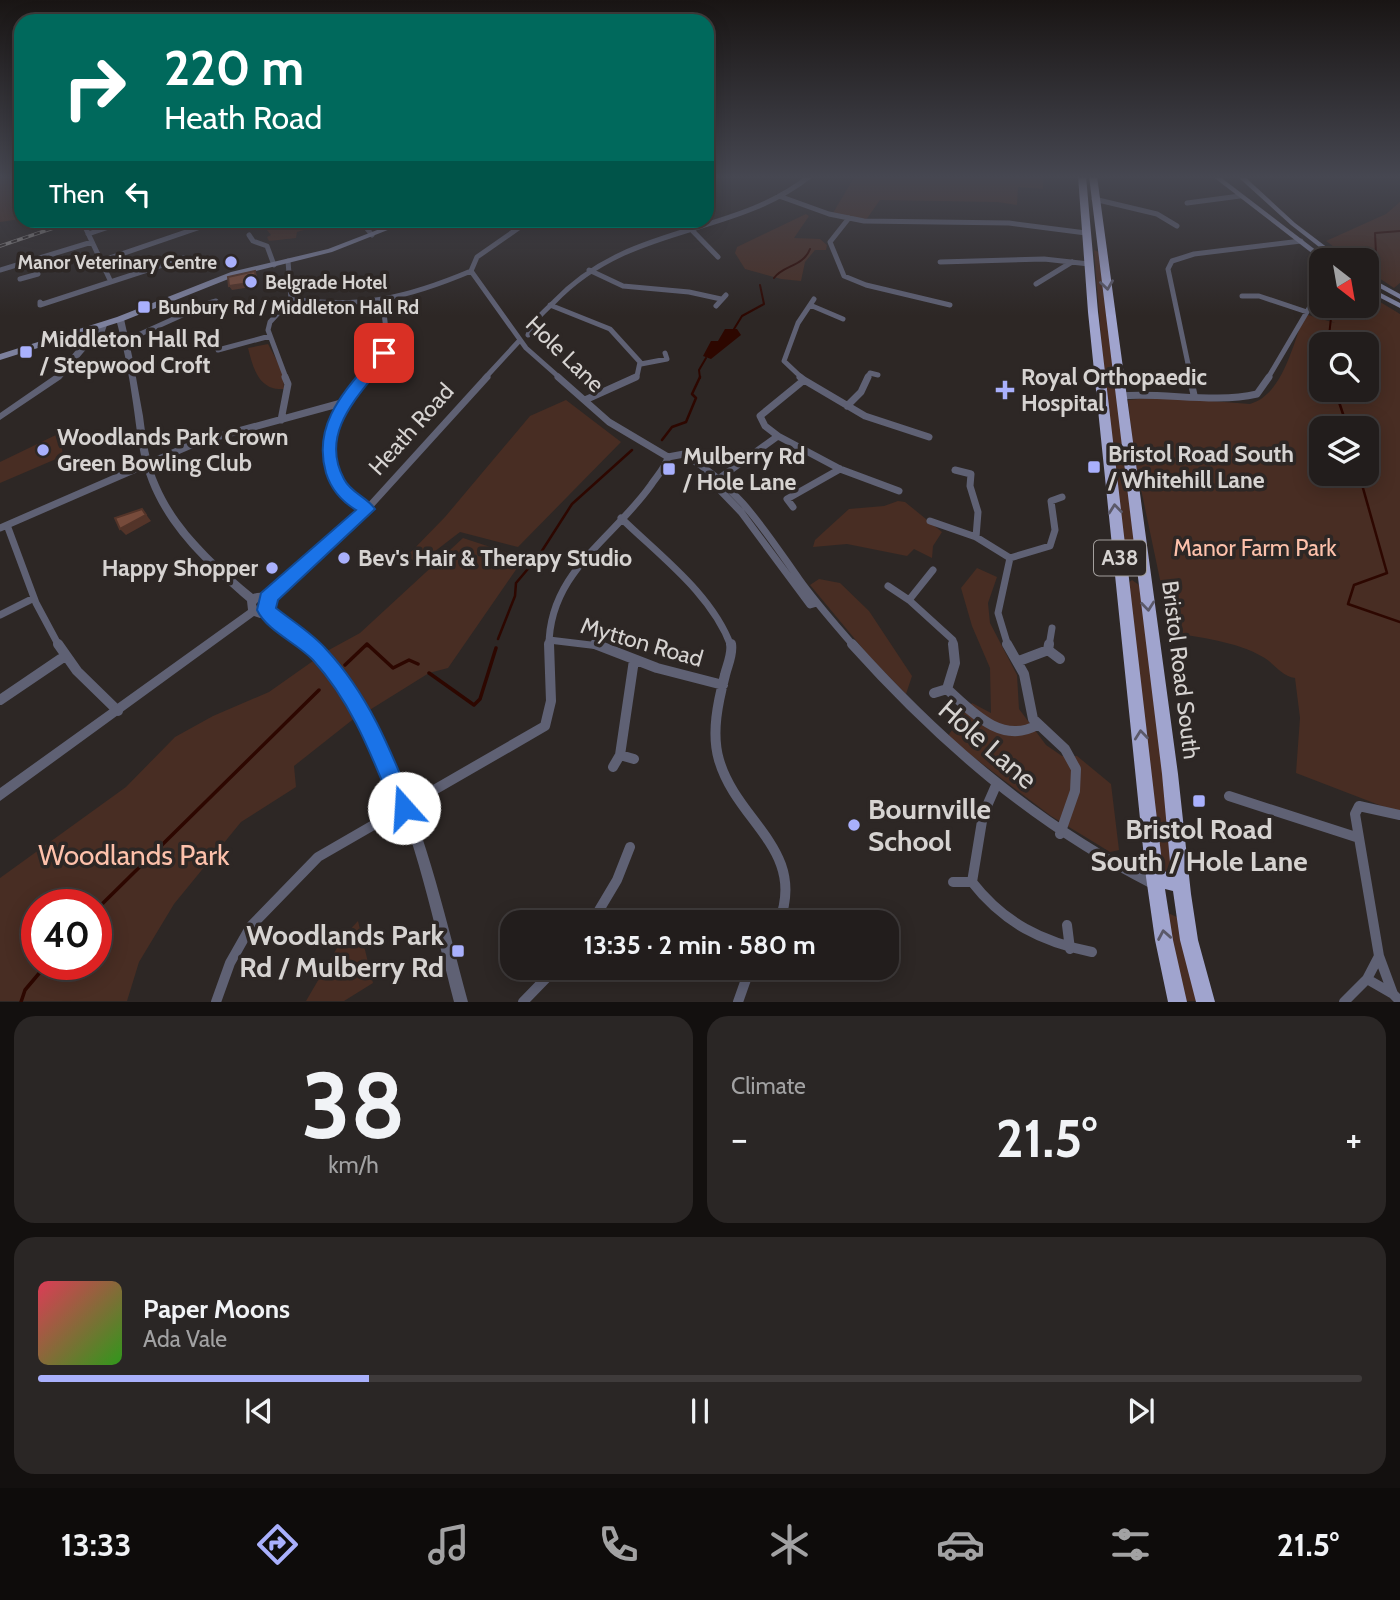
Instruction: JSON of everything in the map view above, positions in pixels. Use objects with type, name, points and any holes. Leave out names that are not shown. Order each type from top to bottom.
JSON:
[{"type":"highway","name":"Bristol Road South","points":[[1085,223],[1159,907],[1178,1002]]},
{"type":"highway","name":"Bristol Road South","points":[[1098,223],[1189,940],[1206,1002]]},
{"type":"highway","points":[[1086,233],[1100,235]]},
{"type":"highway","points":[[1088,257],[1102,251]]},
{"type":"highway","points":[[1122,572],[1145,577]]},
{"type":"highway","points":[[1156,881],[1170,892],[1182,889]]},
{"type":"highway","points":[[1159,907],[1173,908],[1186,914]]},
{"type":"main road","points":[[1276,223],[1310,248]]},
{"type":"main road","points":[[1295,223],[1325,248]]},
{"type":"main road","points":[[0,357],[120,319],[220,278],[288,261],[391,228]]},
{"type":"main road","points":[[1301,241],[1314,239]]},
{"type":"main road","points":[[1379,285],[1400,297]]},
{"type":"main road","points":[[1379,295],[1400,306]]},
{"type":"street","points":[[845,223],[831,242],[844,276],[866,285],[950,305]]},
{"type":"street","points":[[978,223],[1009,223],[1086,233]]},
{"type":"street","points":[[88,228],[110,280]]},
{"type":"street","points":[[89,234],[107,228]]},
{"type":"street","points":[[101,261],[198,228]]},
{"type":"street","points":[[366,228],[372,236]]},
{"type":"street","points":[[291,299],[335,305],[381,302],[428,291],[471,271],[473,261],[520,228]]},
{"type":"street","points":[[528,335],[531,326],[565,289],[589,270],[624,251],[689,228],[718,257]]},
{"type":"street","points":[[249,235],[255,243],[267,246],[274,265]]},
{"type":"street","points":[[1194,395],[1168,269],[1172,261],[1194,254],[1301,241]]},
{"type":"street","points":[[0,270],[92,242]]},
{"type":"street","points":[[40,302],[40,305],[184,257]]},
{"type":"street","points":[[1036,284],[1072,262],[1088,257]]},
{"type":"street","points":[[940,262],[1044,259],[1072,262]]},
{"type":"street","points":[[281,420],[288,384],[270,337],[270,322],[291,299],[288,261]]},
{"type":"street","points":[[24,263],[29,276]]},
{"type":"street","points":[[589,270],[623,286],[723,297],[716,306]]},
{"type":"street","name":"Hole Lane","points":[[471,271],[520,340],[609,422],[668,457],[684,454],[721,477],[755,512],[817,603],[921,718],[1060,834],[1156,881]]},
{"type":"street","points":[[20,279],[38,274]]},
{"type":"street","points":[[1242,296],[1259,296],[1307,313]]},
{"type":"street","points":[[127,340],[218,304],[225,298]]},
{"type":"street","points":[[367,509],[349,498],[329,464],[330,431],[345,401],[384,353],[387,325],[381,302]]},
{"type":"street","points":[[843,319],[812,302],[798,323],[784,360],[804,380],[847,406],[880,423],[929,437]]},
{"type":"street","points":[[550,306],[610,330],[632,350],[641,364]]},
{"type":"street","points":[[1120,396],[1154,393],[1235,399],[1257,394],[1309,311]]},
{"type":"street","points":[[120,319],[127,340],[148,463],[157,489],[173,516],[253,606]]},
{"type":"street","points":[[0,416],[58,377],[100,332],[103,325]]},
{"type":"street","points":[[218,350],[270,337]]},
{"type":"street","name":"Heath Road","points":[[267,604],[367,509],[520,340]]},
{"type":"street","points":[[641,364],[667,359],[665,353]]},
{"type":"street","points":[[586,400],[637,376],[641,364]]},
{"type":"street","points":[[862,371],[878,375]]},
{"type":"street","points":[[847,406],[861,392],[870,373]]},
{"type":"street","points":[[804,380],[760,416],[765,426],[778,436],[840,469],[899,491]]},
{"type":"street","points":[[118,711],[96,695],[46,628],[4,526],[148,463],[228,432],[345,401]]},
{"type":"street","points":[[721,477],[778,436]]},
{"type":"street","points":[[216,1002],[230,963],[251,926],[285,887],[318,857],[545,726],[550,709],[550,620],[559,595],[579,564],[648,490],[667,463],[668,457]]},
{"type":"street","points":[[793,507],[787,499],[840,469]]},
{"type":"street","points":[[955,470],[972,470],[970,486],[978,512],[976,537]]},
{"type":"street","points":[[930,521],[949,530],[976,537],[1010,558],[1051,546],[1055,539],[1051,501],[1044,494]]},
{"type":"street","points":[[1051,501],[1062,497]]},
{"type":"street","points":[[621,518],[708,606],[730,636],[732,648],[715,730],[719,760],[738,801],[785,867],[789,881],[784,910]]},
{"type":"street","points":[[943,538],[949,530]]},
{"type":"street","points":[[1010,558],[997,605],[1000,633],[1019,661],[1027,682],[1028,709],[1037,725],[1069,753],[1077,770],[1074,796],[1060,834]]},
{"type":"street","points":[[909,600],[933,570]]},
{"type":"street","points":[[888,586],[909,600],[953,640],[955,663],[947,690]]},
{"type":"street","points":[[0,615],[32,599]]},
{"type":"street","points":[[0,795],[118,711],[253,606],[267,604],[318,653],[345,686],[374,734],[404,808],[436,907],[461,1002]]},
{"type":"street","points":[[1048,650],[1052,628]]},
{"type":"street","name":"Mytton Road","points":[[550,640],[591,643],[618,650],[634,660],[723,685]]},
{"type":"street","points":[[1019,661],[1048,650]]},
{"type":"street","points":[[1048,650],[1060,659]]},
{"type":"street","points":[[0,700],[65,656]]},
{"type":"street","points":[[613,767],[620,755],[627,723],[634,660]]},
{"type":"street","points":[[947,690],[990,724],[1003,730],[1025,732],[1037,725]]},
{"type":"street","points":[[934,693],[947,690]]},
{"type":"street","points":[[620,755],[634,759]]},
{"type":"street","points":[[997,783],[983,815],[972,881],[998,914],[1047,942],[1093,952]]},
{"type":"street","points":[[1228,796],[1359,838]]},
{"type":"street","points":[[1397,997],[1379,956],[1355,814],[1359,806],[1365,805],[1400,815]]},
{"type":"street","points":[[599,910],[617,880],[630,847]]},
{"type":"street","points":[[953,882],[972,881]]},
{"type":"street","points":[[1068,925],[1070,949]]},
{"type":"street","points":[[1344,1002],[1367,979],[1379,956]]},
{"type":"street","points":[[1367,979],[1397,997]]},
{"type":"street","points":[[523,1002],[544,980]]},
{"type":"street","points":[[738,1002],[746,980]]},
{"type":"green space","points":[[788,223],[804,223],[794,238],[820,239],[827,245],[826,250],[815,250],[805,262],[801,281],[781,279],[745,269],[735,253],[737,247]]},
{"type":"green space","points":[[1367,223],[1400,223],[1400,283],[1394,288],[1379,278],[1379,248],[1335,248],[1326,241]]},
{"type":"green space","points":[[310,228],[297,232],[296,238],[269,241],[267,237],[271,235],[267,230]]},
{"type":"green space","points":[[1094,250],[1101,253],[1137,556],[1137,565],[1134,567],[1125,563],[1105,386]]},
{"type":"green space","name":"Manor Farm Park","points":[[1379,301],[1400,314],[1400,813],[1296,773],[1300,718],[1295,678],[1286,675],[1263,657],[1241,647],[1171,632],[1133,451],[1128,400],[1160,397],[1250,404],[1261,399],[1279,379],[1305,314],[1309,318],[1335,323],[1325,318],[1379,318]]},
{"type":"green space","points":[[268,344],[283,372],[284,389],[275,389],[263,382],[252,363],[248,348]]},
{"type":"green space","points":[[566,400],[621,442],[518,547],[460,532],[417,565],[408,555],[445,517],[530,416]]},
{"type":"green space","points":[[60,433],[63,456],[0,483],[0,462]]},
{"type":"green space","points":[[898,501],[905,502],[942,532],[933,546],[932,558],[914,549],[907,556],[847,544],[813,547],[815,540],[849,509],[884,506]]},
{"type":"green space","points":[[463,538],[524,558],[448,668],[429,673],[368,711],[327,651],[360,633]]},
{"type":"green space","points":[[977,568],[997,577],[988,603],[990,623],[1017,675],[1019,709],[1046,745],[1062,756],[1077,756],[1111,784],[1119,850],[1110,852],[1051,816],[947,737],[972,703],[991,713],[990,668],[972,626],[961,588]]},
{"type":"green space","points":[[819,579],[840,583],[869,611],[912,676],[906,694],[869,656],[810,585]]},
{"type":"green space","points":[[1132,580],[1139,585],[1144,597],[1173,873],[1159,869],[1127,584]]},
{"type":"green space","name":"Woodlands Park","points":[[313,661],[340,691],[356,717],[294,766],[296,787],[241,822],[174,904],[139,962],[127,1001],[0,1001],[0,878],[126,787],[175,737],[213,716],[269,692]]},
{"type":"green space","points":[[1166,912],[1181,919],[1201,1001],[1183,1001]]},
{"type":"green space","points":[[358,921],[373,983],[344,1001],[306,1001],[344,936]]},
{"type":"shaded area","points":[[725,329],[737,329],[741,335],[711,359],[703,356],[711,341],[718,341]]},
{"type":"building","points":[[255,271],[256,282],[229,286],[228,277]]},
{"type":"building","points":[[142,509],[146,515],[120,529],[115,518]]},
{"type":"waterway","points":[[1376,248],[1375,233],[1400,231]]},
{"type":"waterway","points":[[774,278],[803,259],[810,249]]},
{"type":"waterway","points":[[734,329],[742,316],[764,304],[760,285]]},
{"type":"waterway","points":[[1329,332],[1331,318]]},
{"type":"waterway","points":[[700,377],[699,370],[706,358]]},
{"type":"waterway","points":[[662,440],[672,427],[686,422],[696,398],[692,394],[700,377]]},
{"type":"waterway","points":[[1339,402],[1344,416]]},
{"type":"waterway","points":[[498,639],[515,596],[516,583],[538,557],[572,504],[632,450]]},
{"type":"waterway","points":[[1362,486],[1387,573],[1354,585],[1348,604],[1400,622]]},
{"type":"waterway","points":[[345,665],[367,644],[393,668],[409,660],[418,664]]},
{"type":"waterway","points":[[429,673],[474,705],[480,699],[496,648]]},
{"type":"waterway","points":[[112,894],[319,690]]},
{"type":"waterway","points":[[21,1002],[25,990],[33,980]]},
{"type":"railway","points":[[0,246],[53,228]]},
{"type":"place","name":"Manor Veterinary Centre","points":[[231,262]]},
{"type":"place","name":"Belgrade Hotel","points":[[251,282]]},
{"type":"place","name":"Bunbury Rd / Middleton Hall Rd","points":[[144,307]]},
{"type":"place","name":"Middleton Hall Rd / Stepwood Croft","points":[[26,352]]},
{"type":"place","name":"Royal Orthopaedic Hospital","points":[[1005,390]]},
{"type":"place","name":"Woodlands Park Crown Green Bowling Club","points":[[43,450]]},
{"type":"place","name":"Bristol Road South / Whitehill Lane","points":[[1094,467]]},
{"type":"place","name":"Mulberry Rd / Hole Lane","points":[[669,469]]},
{"type":"place","name":"Bev's Hair & Therapy Studio","points":[[344,558]]},
{"type":"place","name":"Happy Shopper","points":[[272,568]]},
{"type":"place","name":"Bristol Road South / Hole Lane","points":[[1199,801]]},
{"type":"place","name":"Bournville School","points":[[854,825]]},
{"type":"place","name":"Woodlands Park Rd / Mulberry Rd","points":[[458,951]]},
{"type":"route","points":[[384,353],[374,369],[345,401],[330,431],[329,464],[336,481],[349,498],[367,509],[267,598],[270,602],[266,610],[279,618],[318,653],[345,686],[374,734],[404,808]]}]
